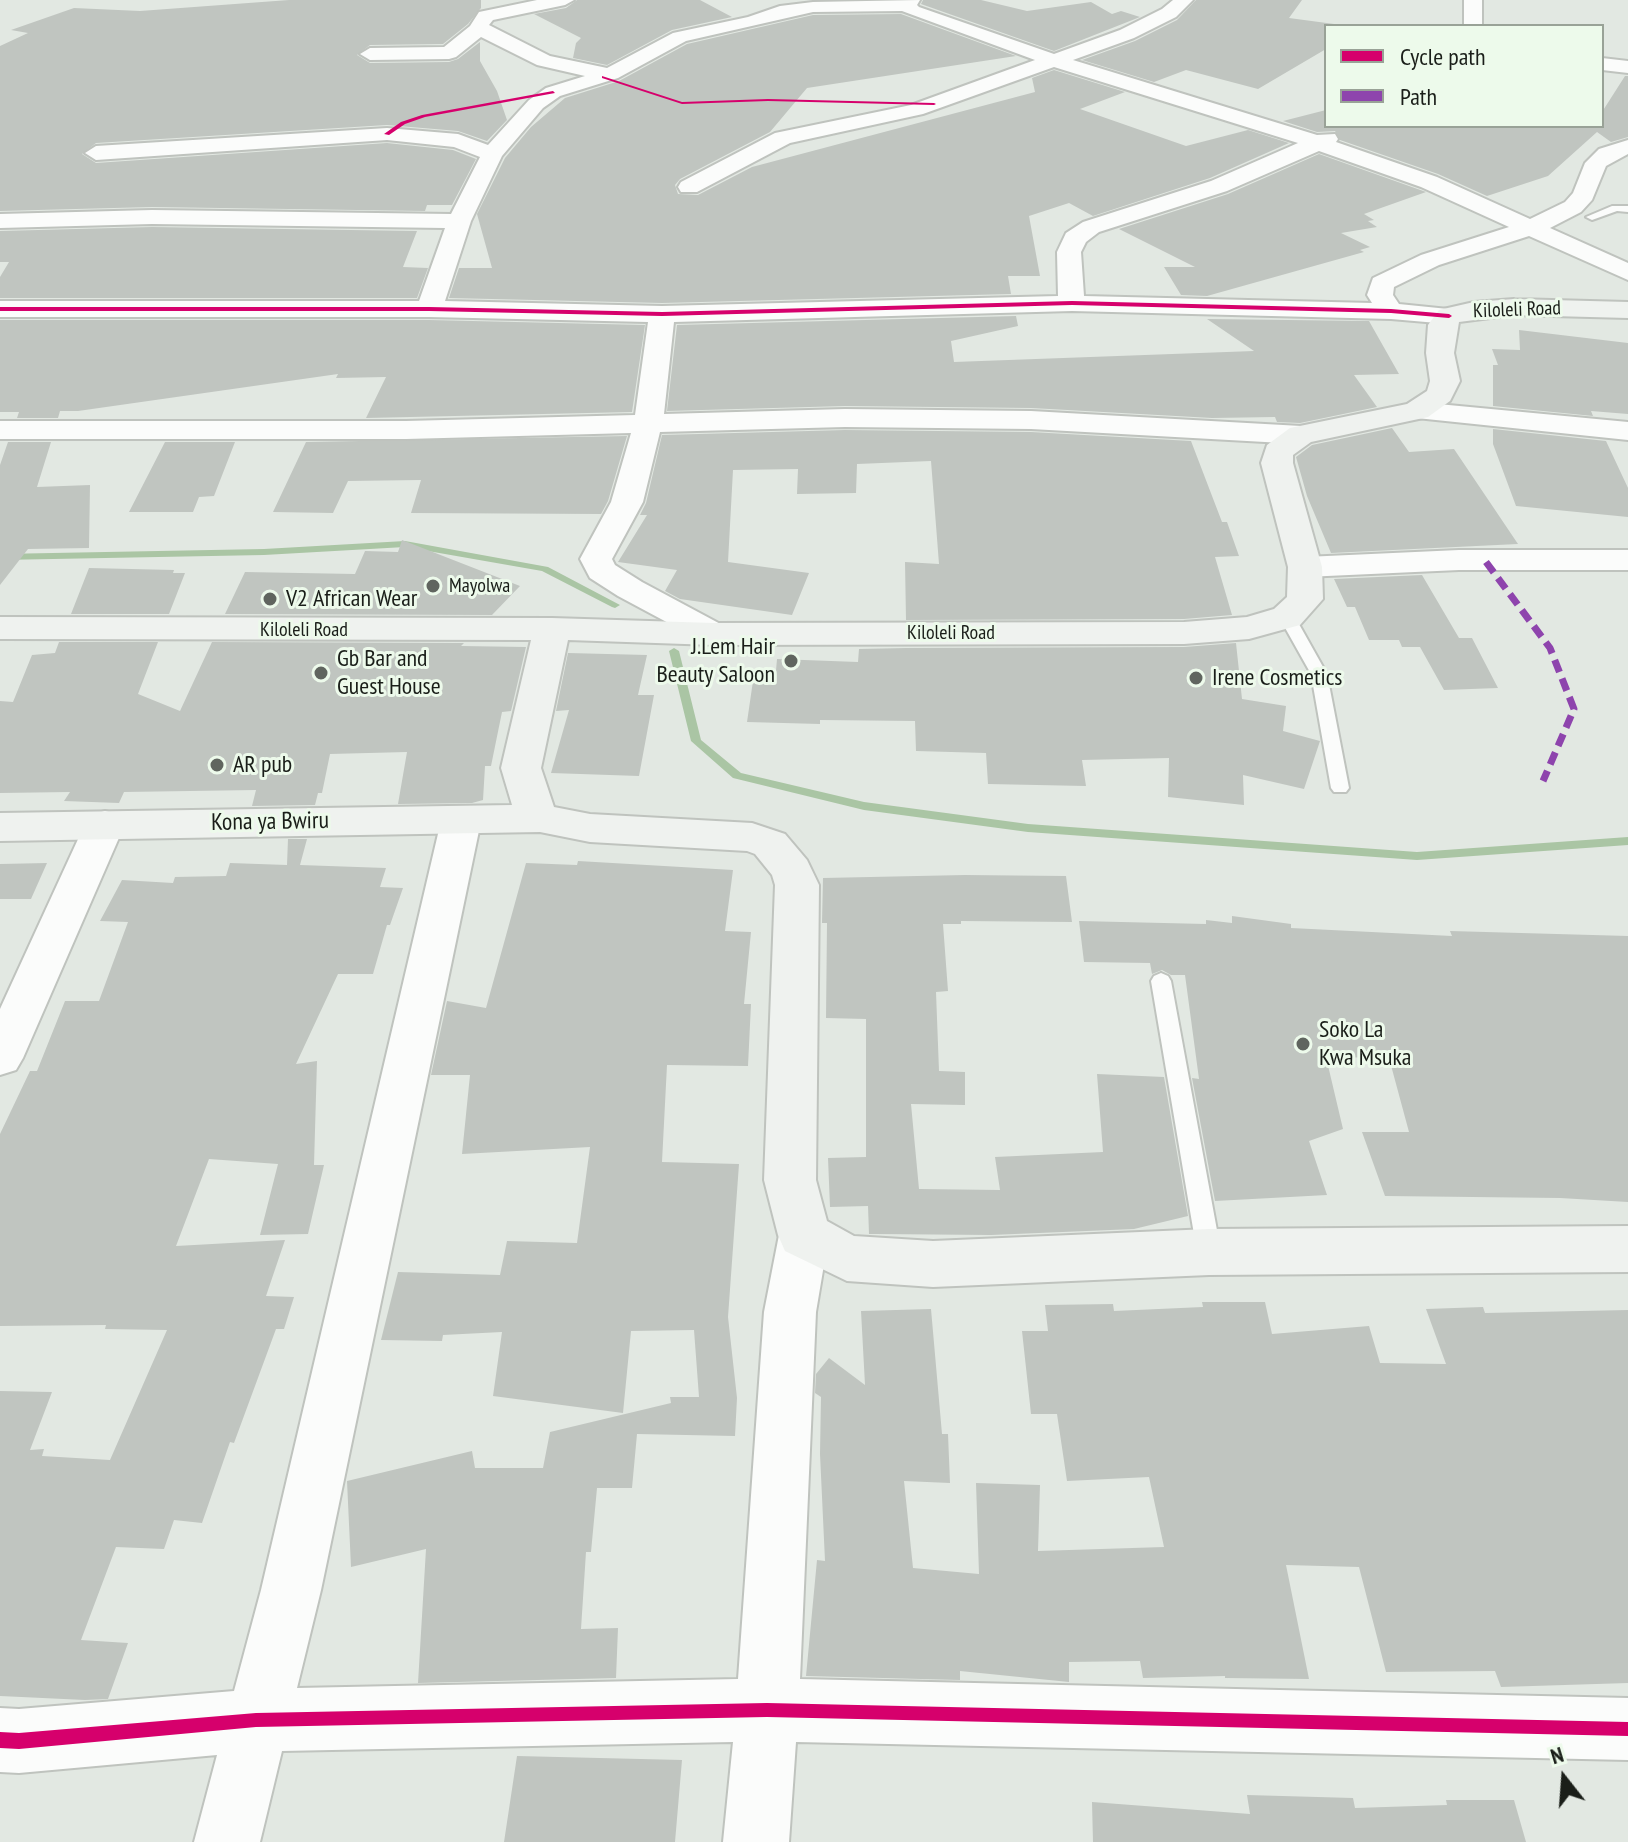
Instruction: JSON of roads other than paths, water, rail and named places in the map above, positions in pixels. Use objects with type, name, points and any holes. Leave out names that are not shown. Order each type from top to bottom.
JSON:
[{"type":"main road","name":"Kiloleli Road","points":[[1417,411],[1440,395],[1445,381],[1440,353],[1442,325],[1449,316],[1474,310],[1514,307],[1628,310]]},
{"type":"main road","points":[[1287,617],[1305,599],[1305,567],[1277,463],[1278,452],[1301,435],[1417,411]]},
{"type":"main road","name":"Kiloleli Road","points":[[0,628],[552,629],[714,634],[1184,633],[1249,628],[1287,617]]},
{"type":"main road","points":[[540,818],[530,801],[521,768],[552,629]]},
{"type":"main road","name":"Kona ya Bwiru","points":[[0,827],[540,818],[590,828],[752,837],[770,844],[792,870],[797,885],[790,1180],[804,1235]]},
{"type":"main road","points":[[804,1235],[847,1258],[933,1264],[1209,1252],[1628,1249]]},
{"type":"street","points":[[370,54],[449,53],[480,28],[481,20],[486,16],[565,0]]},
{"type":"street","points":[[689,187],[783,138],[916,110],[1151,24],[1184,0]]},
{"type":"street","points":[[1473,0],[1473,24]]},
{"type":"street","points":[[429,309],[459,221],[492,154],[536,104],[553,92],[611,74],[680,37],[753,22],[780,12],[909,1],[913,11],[983,37],[1252,120],[1316,145],[1429,182],[1628,272]]},
{"type":"street","points":[[480,28],[544,61],[611,74]]},
{"type":"street","points":[[1604,64],[1628,67]]},
{"type":"street","points":[[1072,303],[1069,252],[1075,238],[1091,227],[1219,186],[1316,145],[1343,130]]},
{"type":"street","points":[[96,153],[387,134],[458,141],[492,154]]},
{"type":"street","points":[[1391,311],[1380,295],[1382,283],[1430,260],[1533,227],[1573,207],[1584,195],[1596,163],[1607,154],[1628,147]]},
{"type":"street","points":[[0,221],[152,217],[459,221]]},
{"type":"street","points":[[0,309],[429,309],[662,314],[1072,303],[1391,311],[1449,316]]},
{"type":"street","points":[[662,314],[648,423],[627,502],[596,559],[602,571],[630,589],[714,634]]},
{"type":"street","points":[[1417,411],[1628,431]]},
{"type":"street","points":[[0,430],[406,430],[845,418],[1031,420],[1301,435]]},
{"type":"street","points":[[1305,567],[1459,560],[1628,560]]},
{"type":"street","points":[[227,1842],[291,1590],[461,821]]},
{"type":"street","points":[[0,1058],[105,824]]},
{"type":"street","points":[[756,1842],[767,1710],[790,1312],[804,1235]]},
{"type":"street","points":[[0,1740],[19,1741],[256,1720],[767,1710],[1628,1729]]},
{"type":"lane","points":[[1592,217],[1616,208],[1628,209]]},
{"type":"lane","points":[[1287,617],[1319,674],[1340,788]]},
{"type":"lane","points":[[1161,981],[1209,1252]]},
{"type":"waterway","points":[[0,557],[264,552],[405,544],[545,569],[615,605]]},
{"type":"waterway","points":[[674,651],[696,741],[737,776],[864,806],[1028,828],[1417,856],[1628,841]]},
{"type":"place","name":"Mayolwa","points":[[433,586]]},
{"type":"place","name":"V2 African Wear","points":[[270,599]]},
{"type":"place","name":"J.Lem Hair Beauty Saloon","points":[[791,661]]},
{"type":"place","name":"Gb Bar and Guest House","points":[[321,673]]},
{"type":"place","name":"Irene Cosmetics","points":[[1196,678]]},
{"type":"place","name":"AR pub","points":[[217,765]]},
{"type":"place","name":"Soko La Kwa Msuka","points":[[1303,1044]]}]
